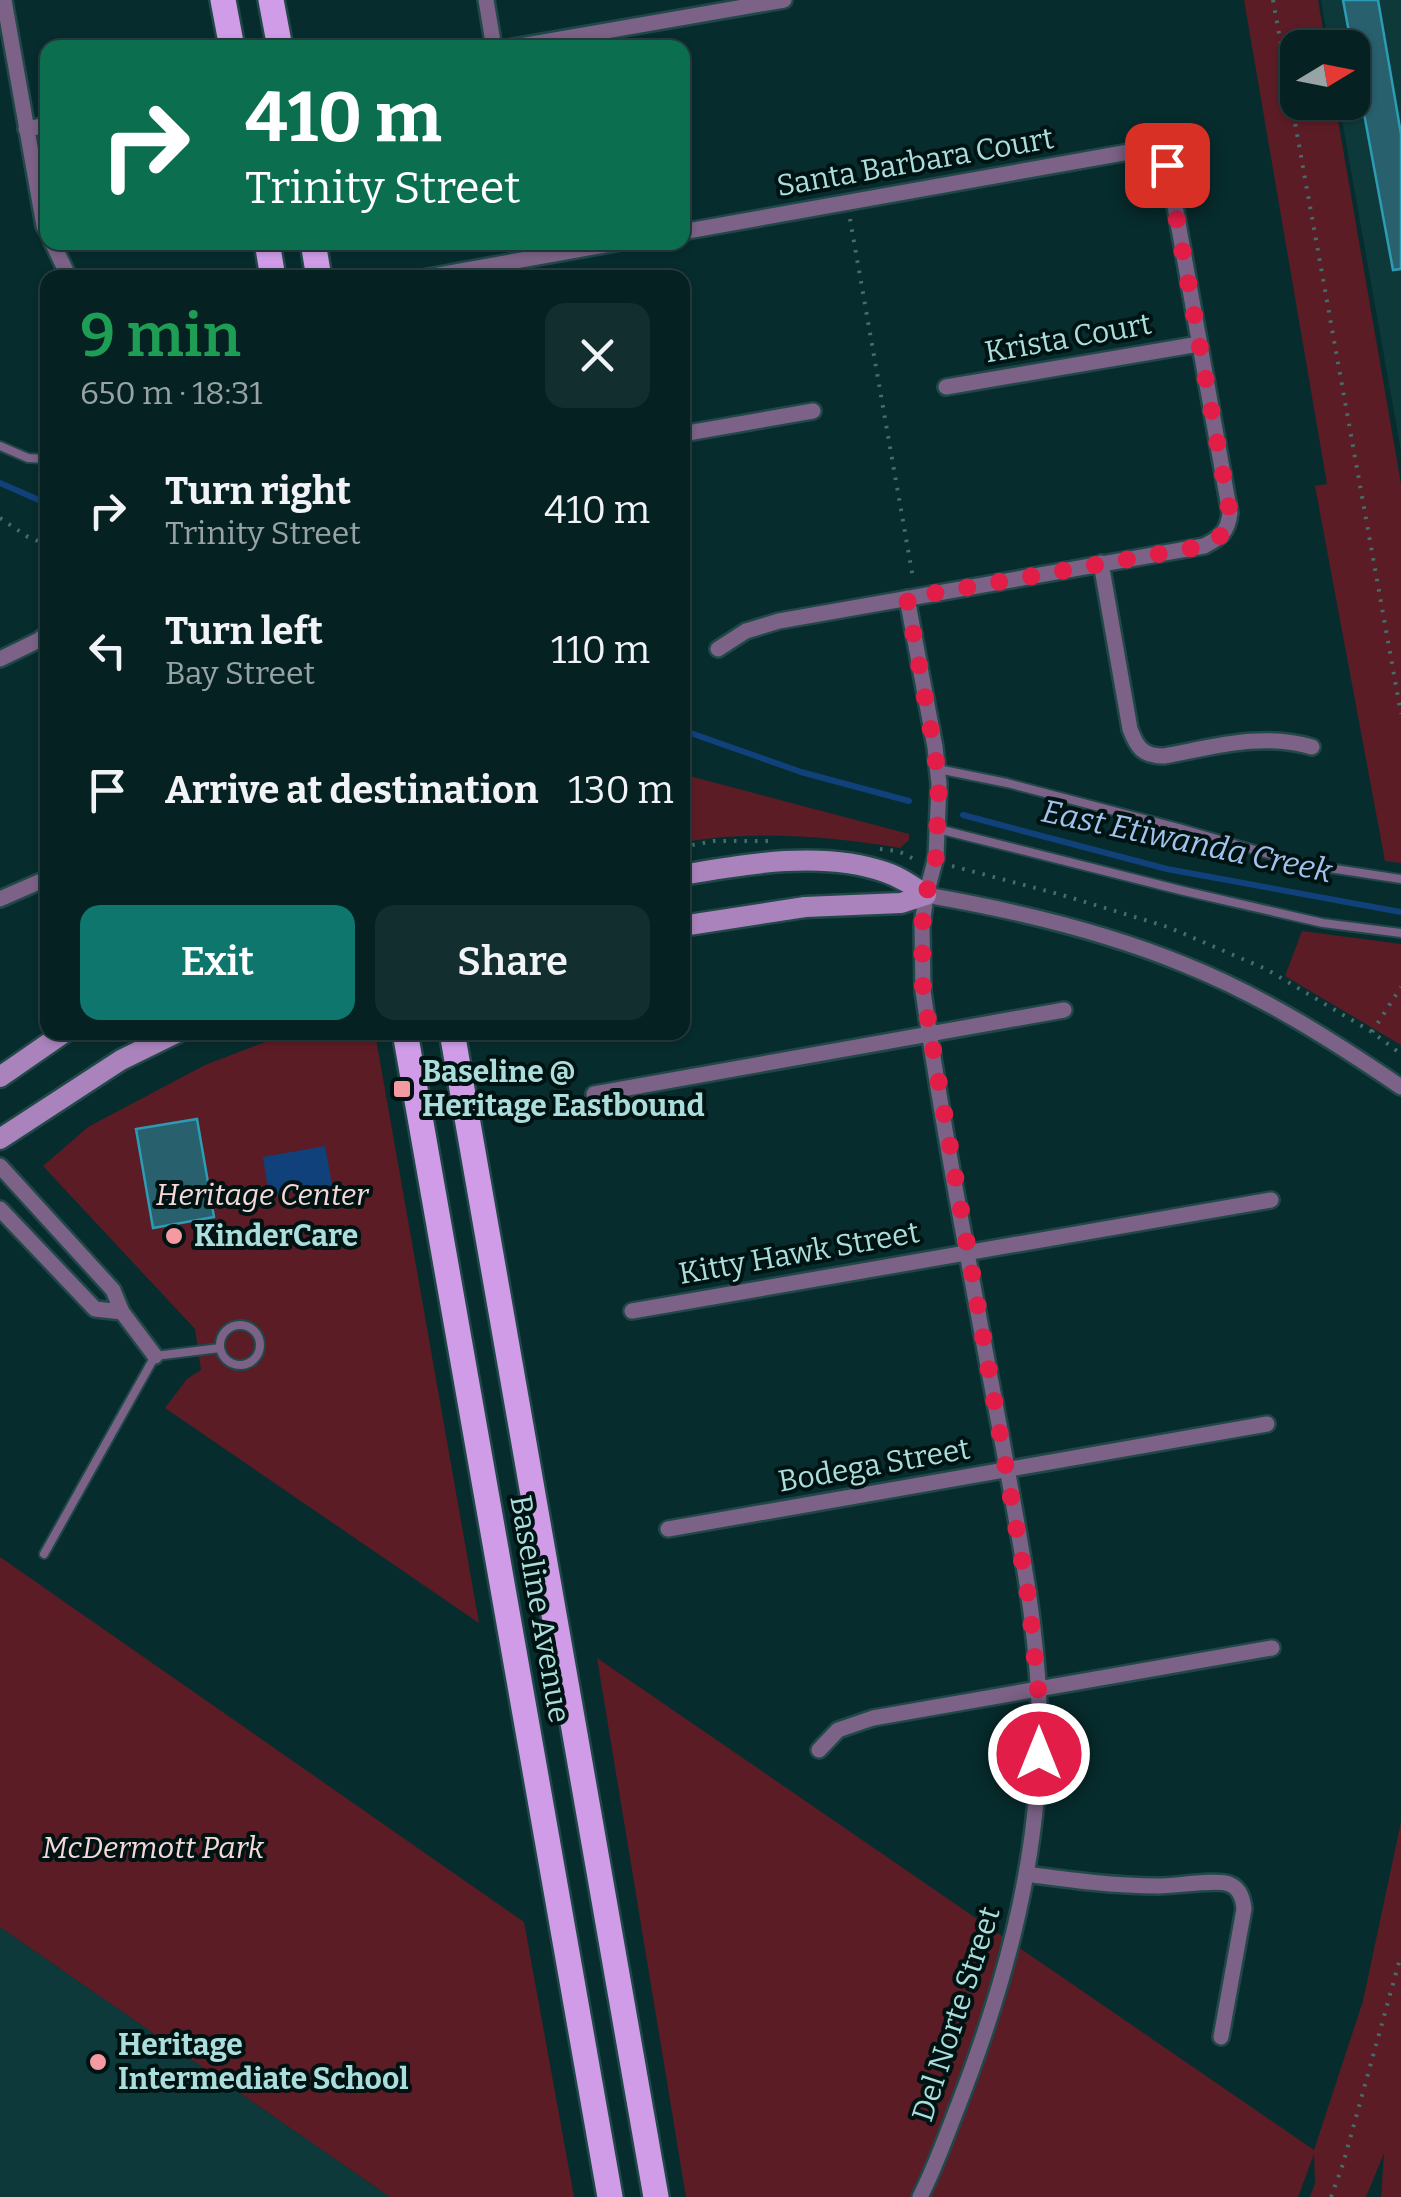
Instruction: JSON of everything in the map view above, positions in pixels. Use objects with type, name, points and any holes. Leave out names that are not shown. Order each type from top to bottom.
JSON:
[{"type":"main road","points":[[223,0],[230,40]]},
{"type":"main road","points":[[271,0],[278,40]]},
{"type":"main road","name":"Baseline Avenue","points":[[406,1040],[610,2197]]},
{"type":"main road","name":"Baseline Avenue","points":[[453,1040],[656,2197]]},
{"type":"street","points":[[4,0],[40,204]]},
{"type":"street","points":[[486,0],[493,40]]},
{"type":"street","points":[[547,40],[711,6],[784,0]]},
{"type":"street","points":[[26,129],[40,126]]},
{"type":"street","name":"Santa Barbara Court","points":[[690,231],[1129,152],[1158,154],[1167,165],[1170,178],[1200,344]]},
{"type":"street","points":[[496,270],[586,250]]},
{"type":"street","points":[[718,649],[746,631],[779,620],[1204,546],[1224,534],[1230,513],[1200,344]]},
{"type":"street","name":"Krista Court","points":[[946,387],[1200,344]]},
{"type":"street","points":[[690,433],[814,412]]},
{"type":"street","points":[[1101,563],[1130,729],[1140,751],[1164,756],[1272,740],[1312,747]]},
{"type":"street","name":"Del Norte Street","points":[[907,598],[938,776],[936,857],[922,926],[929,1034],[1029,1601],[1039,1743],[1026,1874],[1010,1951],[987,2028],[920,2197]]},
{"type":"street","points":[[0,659],[40,639]]},
{"type":"street","points":[[690,875],[764,862],[840,864],[880,870],[926,895],[1055,921],[1185,964],[1290,1016],[1401,1088]]},
{"type":"street","points":[[0,899],[40,882]]},
{"type":"street","points":[[690,925],[817,906],[901,903],[926,895]]},
{"type":"street","points":[[594,1094],[1064,1010]]},
{"type":"street","points":[[0,1077],[53,1040]]},
{"type":"street","points":[[0,1139],[110,1067],[162,1040]]},
{"type":"street","points":[[0,1166],[114,1290],[122,1312],[155,1356]]},
{"type":"street","name":"Kitty Hawk Street","points":[[632,1311],[1271,1200]]},
{"type":"street","points":[[0,1209],[95,1310],[122,1312]]},
{"type":"street","name":"Bodega Street","points":[[668,1530],[1266,1424]]},
{"type":"street","points":[[819,1750],[838,1730],[855,1722],[1272,1648]]},
{"type":"street","points":[[1026,1874],[1122,1885],[1234,1885],[1244,1909],[1221,2038]]},
{"type":"lane","points":[[0,446],[28,458],[40,459]]},
{"type":"lane","points":[[938,776],[1007,783],[1303,864],[1401,879]]},
{"type":"lane","points":[[938,826],[1184,892],[1323,923],[1401,934]]},
{"type":"lane","points":[[239,1325],[256,1333],[260,1346],[250,1362],[238,1365],[226,1360],[220,1348],[223,1335],[239,1325]]},
{"type":"lane","points":[[44,1554],[155,1356],[220,1348]]},
{"type":"path","points":[[1274,0],[1401,714]]},
{"type":"path","points":[[850,218],[913,578]]},
{"type":"path","points":[[0,518],[40,542]]},
{"type":"path","points":[[961,868],[1168,926],[1266,969],[1372,1032],[1401,1054]]},
{"type":"path","points":[[1372,1032],[1401,988]]},
{"type":"path","points":[[1331,2197],[1401,1955]]},
{"type":"shaded area","points":[[1321,0],[1401,0],[1401,451],[1342,120],[1370,120],[1370,30],[1326,30]]},
{"type":"shaded area","name":"Heritage Intermediate School","points":[[0,1927],[390,2197],[0,2197]]},
{"type":"green space","points":[[1244,0],[1318,0],[1323,30],[1280,30],[1280,120],[1338,120],[1401,484],[1401,863],[1385,861],[1315,486],[1327,484]]},
{"type":"green space","points":[[690,776],[909,834],[909,840],[900,848],[791,836],[690,841]]},
{"type":"green space","points":[[1302,931],[1401,944],[1401,1045],[1285,976]]},
{"type":"green space","name":"Heritage Center","points":[[270,1040],[376,1040],[479,1623],[165,1408],[187,1379],[201,1370],[195,1329],[43,1166],[88,1127],[205,1065]]},
{"type":"green space","name":"McDermott Park","points":[[0,1557],[524,1922],[574,2197],[390,2197],[0,1927]]},
{"type":"green space","points":[[597,1658],[1314,2150],[1363,2001],[1401,1822],[1401,2197],[1381,2197],[1384,2153],[1366,2197],[1310,2197],[1315,2183],[1314,2154],[1298,2197],[686,2197]]},
{"type":"water","points":[[325,1146],[332,1185],[269,1196],[263,1157]]},
{"type":"building","points":[[1343,0],[1378,0],[1401,134],[1401,269],[1393,270],[1365,120],[1370,120],[1370,30],[1349,30]]},
{"type":"building","points":[[197,1119],[214,1217],[153,1228],[136,1129]]},
{"type":"waterway","name":"East Etiwanda Creek","points":[[0,483],[40,500]]},
{"type":"waterway","name":"East Etiwanda Creek","points":[[690,733],[801,772],[909,801]]},
{"type":"waterway","name":"East Etiwanda Creek","points":[[963,815],[1167,869],[1401,912]]},
{"type":"place","name":"Baseline @ Heritage Eastbound","points":[[402,1089]]},
{"type":"place","name":"KinderCare","points":[[174,1236]]},
{"type":"place","name":"Heritage Intermediate School","points":[[98,2062]]},
{"type":"route","points":[[1039,1754],[1037,1665],[1029,1601],[923,991],[922,926],[936,857],[940,804],[934,747],[907,598],[1204,546],[1224,534],[1230,513],[1167,165]]}]
